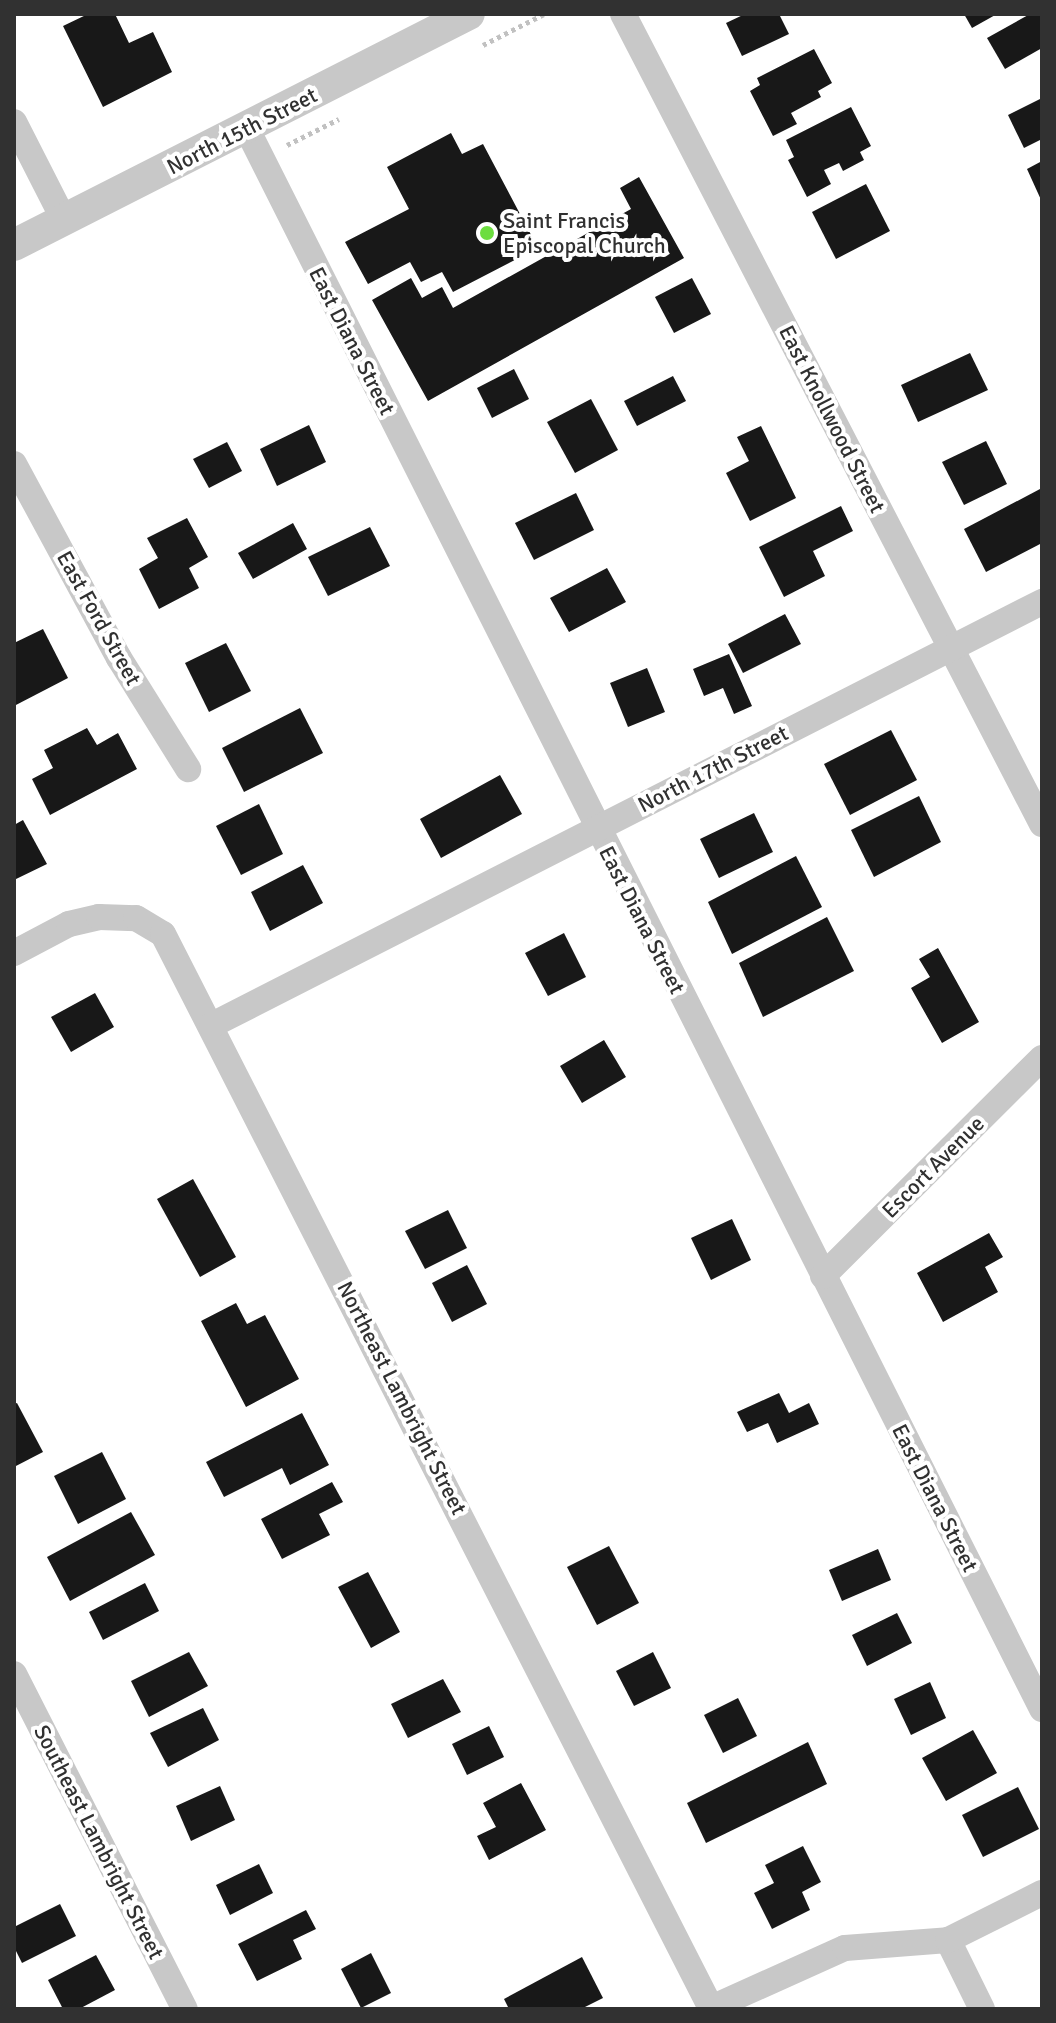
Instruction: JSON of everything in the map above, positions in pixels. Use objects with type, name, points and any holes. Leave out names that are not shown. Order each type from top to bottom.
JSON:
[{"type":"street","name":"North 15th Street","points":[[14,245],[469,14]]},
{"type":"street","name":"East Knollwood Street","points":[[623,14],[1042,824]]},
{"type":"street","points":[[14,122],[64,220]]},
{"type":"street","name":"East Diana Street","points":[[247,129],[596,829],[1042,1709]]},
{"type":"street","name":"East Ford Street","points":[[14,464],[119,658],[188,769]]},
{"type":"street","name":"North 17th Street","points":[[212,1025],[1042,602]]},
{"type":"street","name":"Northeast Lambright Street","points":[[14,953],[69,924],[99,917],[136,918],[163,934],[710,2008]]},
{"type":"street","name":"Escort Avenue","points":[[823,1276],[1042,1058]]},
{"type":"street","name":"Southeast Lambright Street","points":[[14,1674],[185,2009]]},
{"type":"street","points":[[710,2008],[845,1948],[948,1940],[1042,1893]]},
{"type":"street","points":[[948,1940],[982,2009]]},
{"type":"building","points":[[88,14],[115,14],[129,43],[153,32],[172,72],[103,107],[63,26]]},
{"type":"building","points":[[745,14],[779,14],[789,34],[742,56],[726,23]]},
{"type":"building","points":[[964,14],[997,14],[972,28]]},
{"type":"building","points":[[1030,14],[1042,14],[1042,48],[1005,69],[987,38]]},
{"type":"building","points":[[814,49],[832,83],[818,91],[821,97],[791,113],[797,124],[773,136],[750,91],[760,85],[757,78]]},
{"type":"building","points":[[1042,98],[1042,139],[1024,148],[1008,115]]},
{"type":"building","points":[[851,107],[871,146],[860,152],[864,160],[843,171],[839,163],[824,170],[831,184],[807,197],[788,160],[794,157],[786,140]]},
{"type":"building","points":[[451,133],[462,154],[483,144],[538,248],[453,292],[442,272],[421,282],[410,262],[368,284],[345,242],[409,209],[387,167]]},
{"type":"building","points":[[1042,161],[1042,202],[1027,169]]},
{"type":"building","points":[[639,177],[684,258],[428,401],[372,300],[411,278],[422,298],[442,287],[453,308],[631,209],[620,188]]},
{"type":"building","points":[[866,184],[890,231],[836,259],[812,212]]},
{"type":"building","points":[[692,278],[711,314],[674,333],[655,297]]},
{"type":"building","points":[[970,353],[988,390],[918,422],[901,385]]},
{"type":"building","points":[[514,369],[529,399],[492,418],[477,388]]},
{"type":"building","points":[[673,376],[686,401],[637,426],[624,401]]},
{"type":"building","points":[[591,399],[618,450],[575,473],[547,422]]},
{"type":"building","points":[[309,425],[326,462],[277,486],[260,449]]},
{"type":"building","points":[[761,426],[796,498],[750,521],[726,473],[749,461],[737,437]]},
{"type":"building","points":[[986,441],[1007,484],[964,505],[942,462]]},
{"type":"building","points":[[227,442],[242,471],[209,488],[193,459]]},
{"type":"building","points":[[1040,489],[1042,543],[986,572],[964,529]]},
{"type":"building","points":[[576,493],[594,530],[534,560],[515,523]]},
{"type":"building","points":[[841,506],[853,531],[813,551],[825,576],[784,597],[759,547]]},
{"type":"building","points":[[187,518],[208,557],[189,568],[199,588],[159,609],[139,569],[158,558],[147,538]]},
{"type":"building","points":[[293,523],[307,549],[253,579],[238,553]]},
{"type":"building","points":[[370,527],[390,566],[328,596],[308,557]]},
{"type":"building","points":[[607,568],[626,602],[569,632],[550,598]]},
{"type":"building","points":[[785,614],[801,644],[743,673],[728,644]]},
{"type":"building","points":[[43,629],[68,678],[14,706],[14,643]]},
{"type":"building","points":[[226,643],[251,691],[209,712],[185,663]]},
{"type":"building","points":[[729,654],[752,706],[734,714],[723,688],[704,696],[693,669]]},
{"type":"building","points":[[647,668],[665,712],[628,727],[610,683]]},
{"type":"building","points":[[300,708],[323,753],[244,792],[222,748]]},
{"type":"building","points":[[87,728],[97,745],[118,733],[137,769],[50,815],[32,779],[53,768],[44,750]]},
{"type":"building","points":[[891,730],[917,780],[850,815],[824,764]]},
{"type":"building","points":[[500,775],[522,814],[441,858],[420,819]]},
{"type":"building","points":[[919,796],[941,842],[874,877],[851,830]]},
{"type":"building","points":[[259,804],[283,854],[241,875],[216,826]]},
{"type":"building","points":[[754,813],[773,852],[719,878],[700,839]]},
{"type":"building","points":[[23,820],[47,864],[14,880],[14,825]]},
{"type":"building","points":[[796,856],[822,907],[732,954],[708,902]]},
{"type":"building","points":[[303,865],[323,903],[270,931],[251,892]]},
{"type":"building","points":[[827,917],[854,971],[763,1017],[739,963]]},
{"type":"building","points":[[564,933],[586,977],[548,996],[525,953]]},
{"type":"building","points":[[938,948],[979,1022],[942,1043],[911,988],[930,977],[919,959]]},
{"type":"building","points":[[95,993],[114,1027],[71,1052],[51,1017]]},
{"type":"building","points":[[604,1040],[626,1077],[582,1103],[560,1066]]},
{"type":"building","points":[[193,1179],[236,1257],[200,1277],[157,1199]]},
{"type":"building","points":[[448,1210],[467,1248],[425,1269],[405,1231]]},
{"type":"building","points":[[732,1219],[751,1260],[711,1280],[691,1238]]},
{"type":"building","points":[[989,1233],[1003,1257],[985,1267],[998,1292],[943,1322],[917,1273]]},
{"type":"building","points":[[467,1265],[487,1304],[452,1322],[432,1283]]},
{"type":"building","points":[[236,1303],[247,1324],[265,1315],[299,1379],[246,1407],[201,1321]]},
{"type":"building","points":[[779,1393],[789,1413],[809,1403],[819,1424],[777,1443],[768,1423],[747,1432],[737,1412]]},
{"type":"building","points":[[17,1403],[43,1452],[14,1467],[14,1404]]},
{"type":"building","points":[[302,1413],[329,1465],[290,1485],[282,1468],[224,1497],[206,1462]]},
{"type":"building","points":[[102,1452],[126,1499],[78,1524],[54,1476]]},
{"type":"building","points":[[332,1482],[343,1502],[319,1514],[330,1535],[282,1559],[261,1519]]},
{"type":"building","points":[[131,1512],[155,1555],[70,1601],[47,1557]]},
{"type":"building","points":[[609,1546],[639,1603],[597,1625],[567,1567]]},
{"type":"building","points":[[878,1549],[891,1580],[842,1601],[829,1570]]},
{"type":"building","points":[[368,1572],[400,1632],[371,1648],[338,1587]]},
{"type":"building","points":[[145,1583],[159,1611],[103,1640],[89,1612]]},
{"type":"building","points":[[897,1613],[912,1643],[867,1666],[852,1635]]},
{"type":"building","points":[[189,1652],[208,1686],[149,1717],[131,1681]]},
{"type":"building","points":[[653,1652],[671,1688],[634,1706],[616,1671]]},
{"type":"building","points":[[443,1679],[461,1712],[408,1738],[391,1704]]},
{"type":"building","points":[[930,1682],[946,1718],[911,1735],[894,1699]]},
{"type":"building","points":[[738,1698],[757,1736],[723,1753],[704,1715]]},
{"type":"building","points":[[203,1708],[219,1740],[168,1767],[150,1733]]},
{"type":"building","points":[[489,1726],[504,1757],[467,1775],[452,1744]]},
{"type":"building","points":[[973,1730],[997,1773],[946,1801],[922,1758]]},
{"type":"building","points":[[808,1742],[827,1784],[706,1843],[687,1803]]},
{"type":"building","points":[[521,1783],[546,1830],[489,1860],[477,1836],[496,1827],[483,1803]]},
{"type":"building","points":[[220,1786],[235,1820],[191,1841],[176,1806]]},
{"type":"building","points":[[1018,1787],[1039,1829],[983,1857],[962,1815]]},
{"type":"building","points":[[803,1846],[821,1882],[802,1892],[810,1910],[772,1929],[754,1893],[774,1883],[765,1865]]},
{"type":"building","points":[[259,1864],[273,1893],[230,1915],[216,1885]]},
{"type":"building","points":[[60,1904],[76,1936],[22,1963],[14,1947],[14,1927]]},
{"type":"building","points":[[306,1910],[316,1929],[293,1940],[302,1959],[257,1981],[238,1944]]},
{"type":"building","points":[[371,1953],[391,1993],[361,2008],[341,1969]]},
{"type":"building","points":[[96,1955],[115,1990],[79,2009],[63,2009],[48,1980]]},
{"type":"building","points":[[582,1957],[603,1998],[581,2009],[509,2009],[504,1999]]},
{"type":"place","name":"Saint Francis Episcopal Church","points":[[487,233]]}]
